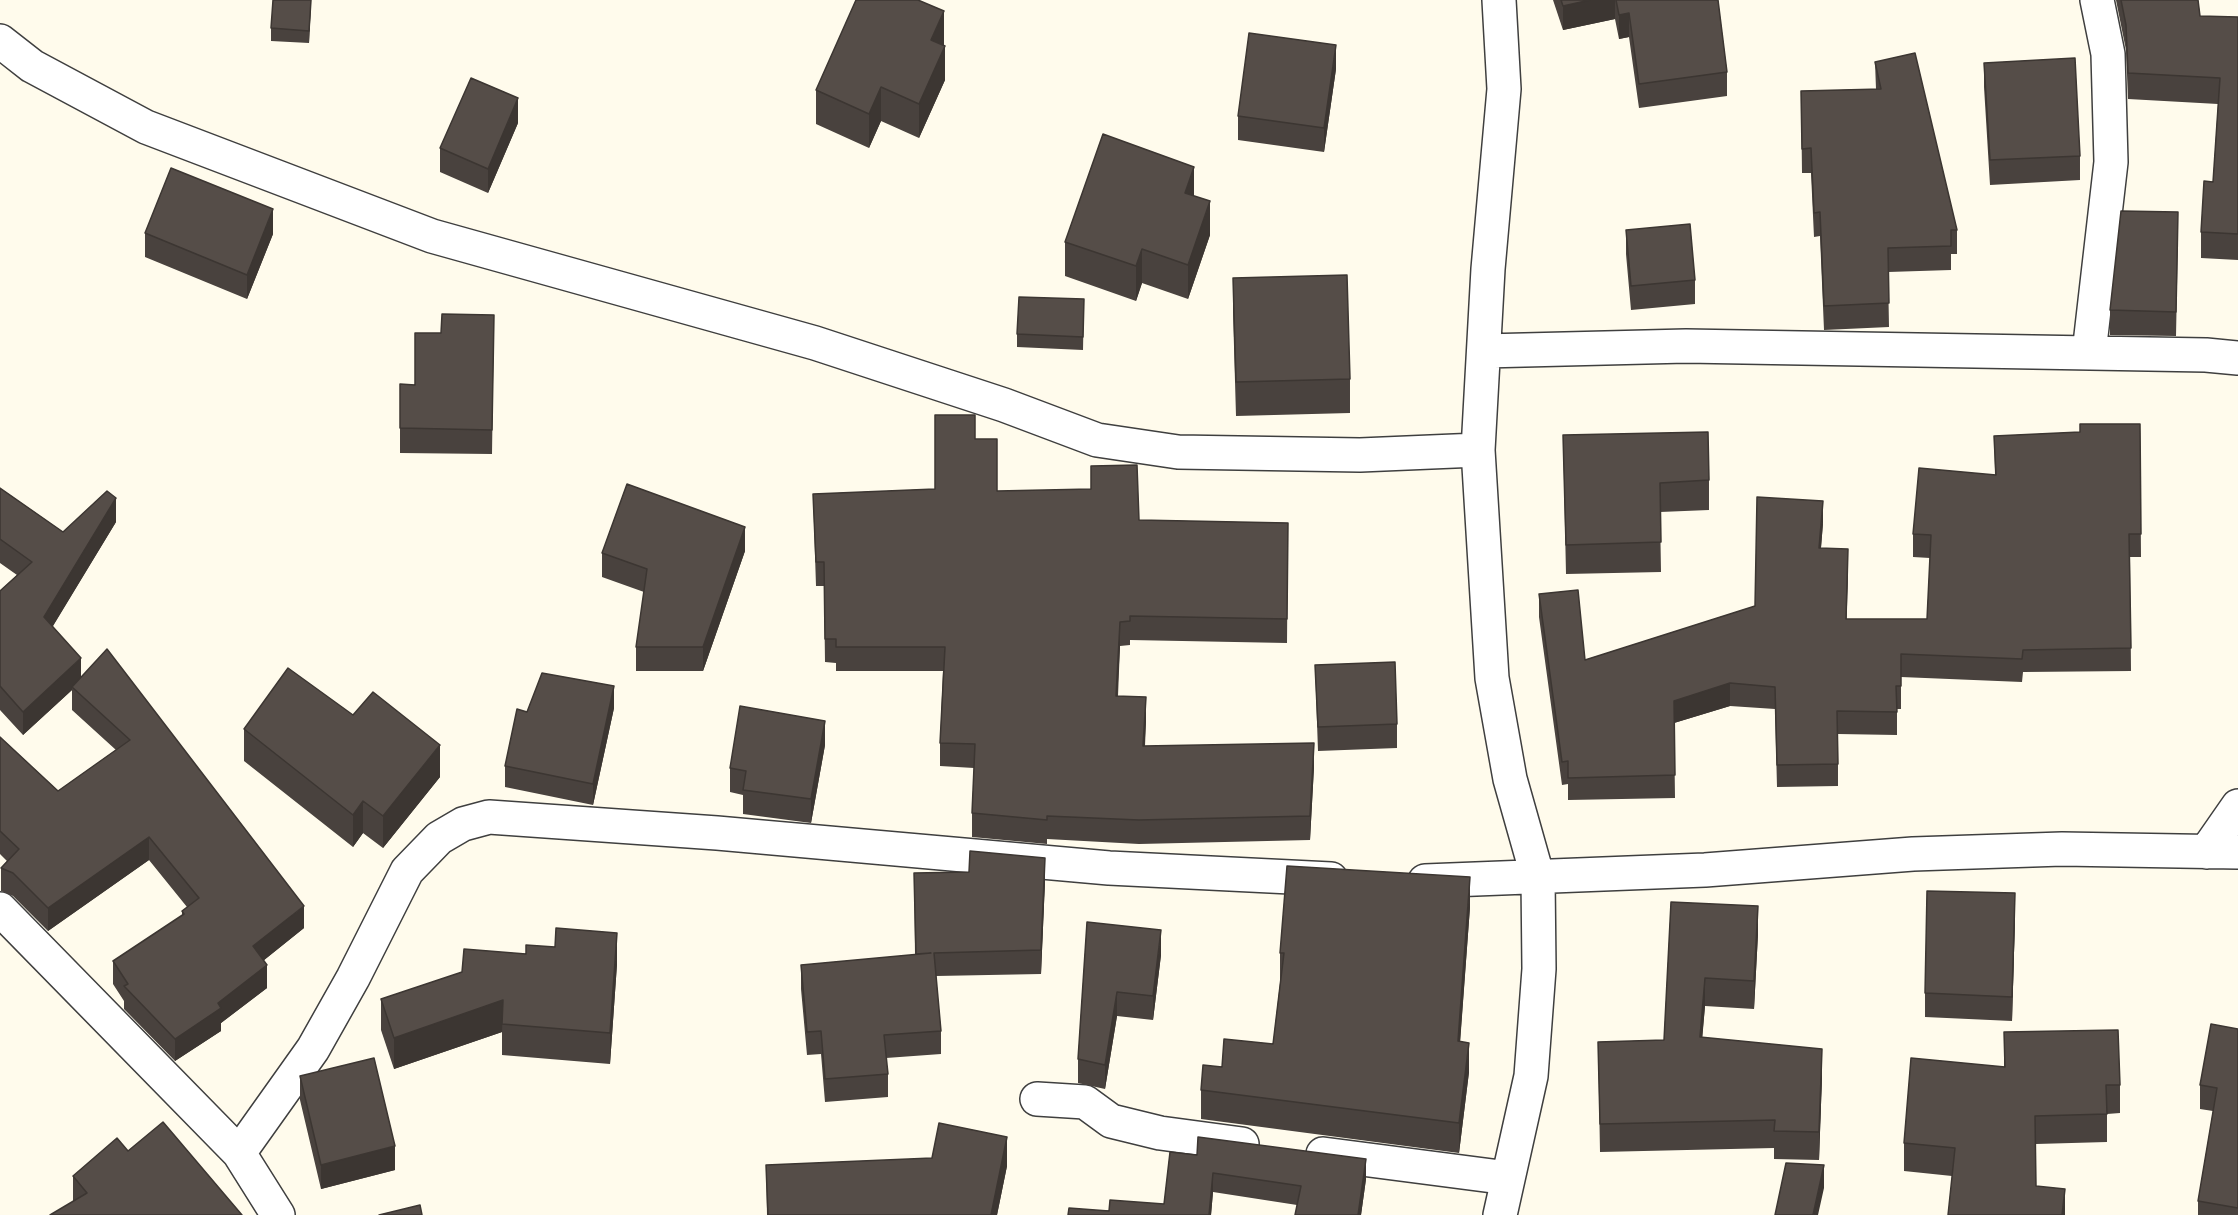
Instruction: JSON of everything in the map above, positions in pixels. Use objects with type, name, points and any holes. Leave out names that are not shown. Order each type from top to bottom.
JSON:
[{"type":"street","points":[[1499,0],[1503,89],[1488,269],[1478,450],[1492,678],[1510,779],[1538,878],[1539,969],[1531,1076],[1500,1215]]},
{"type":"street","points":[[2089,353],[2111,162],[2108,54],[2097,0]]},
{"type":"street","points":[[0,41],[32,66],[146,128],[432,236],[815,343],[1004,405],[1097,440],[1178,452],[1360,455],[1478,450]]},
{"type":"street","points":[[1484,351],[1686,346],[2238,358]]},
{"type":"street","points":[[2206,852],[2238,806]]},
{"type":"street","points":[[238,1153],[313,1049],[407,871],[440,838],[463,824],[489,817],[717,833],[1109,868],[1363,880]]},
{"type":"street","points":[[1397,882],[1705,870],[1913,854],[2062,849],[2238,852]]},
{"type":"street","points":[[0,909],[238,1153],[278,1215]]},
{"type":"street","points":[[1037,1099],[1085,1102],[1111,1121],[1160,1133],[1508,1179]]},
{"type":"building","points":[[273,0],[311,0],[309,31],[271,28]]},
{"type":"building","points":[[856,0],[918,0],[944,11],[931,40],[945,46],[919,104],[881,87],[869,114],[816,90]]},
{"type":"building","points":[[1561,0],[1590,0],[1563,6]]},
{"type":"building","points":[[1616,0],[1718,0],[1727,72],[1639,84],[1629,13],[1619,15]]},
{"type":"building","points":[[2121,0],[2198,0],[2200,16],[2238,17],[2238,234],[2201,232],[2204,181],[2213,182],[2220,78],[2128,73],[2126,25]]},
{"type":"building","points":[[1249,33],[1336,45],[1324,128],[1238,116]]},
{"type":"building","points":[[1915,53],[1957,230],[1951,230],[1951,246],[1888,248],[1889,303],[1824,306],[1820,212],[1814,213],[1811,148],[1802,149],[1801,91],[1881,89],[1875,62]]},
{"type":"building","points":[[2075,58],[2080,156],[1990,160],[1984,63]]},
{"type":"building","points":[[471,78],[518,98],[488,169],[440,148]]},
{"type":"building","points":[[1103,134],[1194,167],[1185,193],[1210,201],[1188,265],[1142,249],[1136,266],[1065,242]]},
{"type":"building","points":[[171,168],[273,209],[247,275],[145,233]]},
{"type":"building","points":[[2121,211],[2178,212],[2176,312],[2110,310]]},
{"type":"building","points":[[1690,224],[1695,280],[1631,286],[1626,230]]},
{"type":"building","points":[[1347,275],[1350,379],[1236,382],[1233,278]]},
{"type":"building","points":[[1019,297],[1084,299],[1083,337],[1017,334]]},
{"type":"building","points":[[442,314],[494,315],[492,430],[400,428],[400,384],[415,385],[415,333],[441,333]]},
{"type":"building","points":[[935,415],[975,415],[975,439],[997,439],[997,491],[1091,489],[1091,466],[1137,465],[1139,520],[1288,523],[1287,619],[1130,616],[1130,621],[1120,622],[1116,696],[1146,697],[1143,746],[1314,743],[1310,816],[1139,820],[1047,816],[1047,820],[972,813],[975,744],[940,743],[945,647],[836,647],[836,639],[825,639],[824,562],[816,562],[813,494],[935,489]]},
{"type":"building","points":[[2080,424],[2140,424],[2141,534],[2129,534],[2131,648],[2023,650],[2022,659],[1901,654],[1901,686],[1896,686],[1897,712],[1837,711],[1838,764],[1777,765],[1775,687],[1730,683],[1674,701],[1675,775],[1568,778],[1568,761],[1562,762],[1539,594],[1578,590],[1585,660],[1755,606],[1757,497],[1823,501],[1819,548],[1848,549],[1846,619],[1927,619],[1931,535],[1913,534],[1919,468],[1996,475],[1994,436],[2080,432]]},
{"type":"building","points":[[1708,432],[1709,480],[1660,483],[1661,542],[1566,545],[1563,435]]},
{"type":"building","points":[[627,484],[745,527],[703,647],[636,647],[647,569],[602,553]]},
{"type":"building","points":[[0,488],[63,532],[107,491],[116,498],[44,617],[81,658],[23,712],[0,686],[0,591],[32,562],[0,539]]},
{"type":"building","points":[[107,649],[304,906],[253,946],[267,965],[218,1003],[221,1008],[175,1039],[124,986],[128,984],[113,961],[184,914],[182,911],[199,898],[149,837],[48,908],[13,873],[1,868],[19,849],[0,831],[0,737],[58,791],[130,740],[72,687]]},
{"type":"building","points":[[1395,662],[1397,724],[1318,727],[1315,665]]},
{"type":"building","points":[[288,668],[353,715],[373,692],[440,745],[383,816],[363,801],[353,815],[244,729]]},
{"type":"building","points":[[542,673],[614,686],[593,784],[505,766],[517,709],[527,712]]},
{"type":"building","points":[[740,706],[825,721],[811,799],[743,790],[746,771],[730,768]]},
{"type":"building","points":[[970,851],[1045,858],[1041,950],[934,953],[941,1031],[884,1035],[888,1074],[825,1079],[821,1031],[807,1032],[801,965],[931,953],[916,954],[914,873],[969,872]]},
{"type":"building","points":[[1287,866],[1470,877],[1458,1041],[1469,1043],[1459,1123],[1201,1090],[1203,1065],[1222,1067],[1224,1039],[1273,1044],[1284,953],[1280,953]]},
{"type":"building","points":[[1927,891],[2015,893],[2012,997],[1925,993]]},
{"type":"building","points":[[1671,902],[1758,906],[1754,981],[1705,978],[1700,1037],[1822,1049],[1819,1132],[1774,1131],[1775,1120],[1600,1124],[1598,1042],[1664,1040]]},
{"type":"building","points":[[1087,922],[1161,930],[1153,996],[1117,992],[1105,1065],[1078,1059]]},
{"type":"building","points":[[556,928],[617,933],[610,1033],[502,1024],[503,1000],[394,1038],[381,999],[462,972],[464,949],[526,954],[526,945],[555,947]]},
{"type":"building","points":[[2211,1024],[2238,1029],[2238,1208],[2198,1201],[2217,1088],[2200,1085]]},
{"type":"building","points":[[2118,1030],[2120,1085],[2106,1085],[2107,1114],[2035,1116],[2036,1186],[2065,1189],[2062,1215],[1948,1215],[1955,1148],[1904,1143],[1911,1058],[2005,1067],[2004,1032]]},
{"type":"building","points":[[374,1058],[395,1146],[321,1165],[300,1076]]},
{"type":"building","points":[[163,1122],[242,1215],[50,1215],[87,1193],[73,1176],[117,1138],[128,1151]]},
{"type":"building","points":[[939,1123],[1007,1137],[991,1215],[768,1215],[766,1165],[932,1158]]},
{"type":"building","points":[[1198,1137],[1366,1159],[1358,1215],[1295,1215],[1301,1186],[1213,1173],[1209,1215],[1068,1215],[1069,1208],[1109,1211],[1110,1200],[1164,1204],[1170,1152],[1197,1155]]},
{"type":"building","points":[[1786,1163],[1824,1165],[1813,1215],[1775,1215]]},
{"type":"building","points":[[420,1205],[422,1215],[379,1215]]}]
